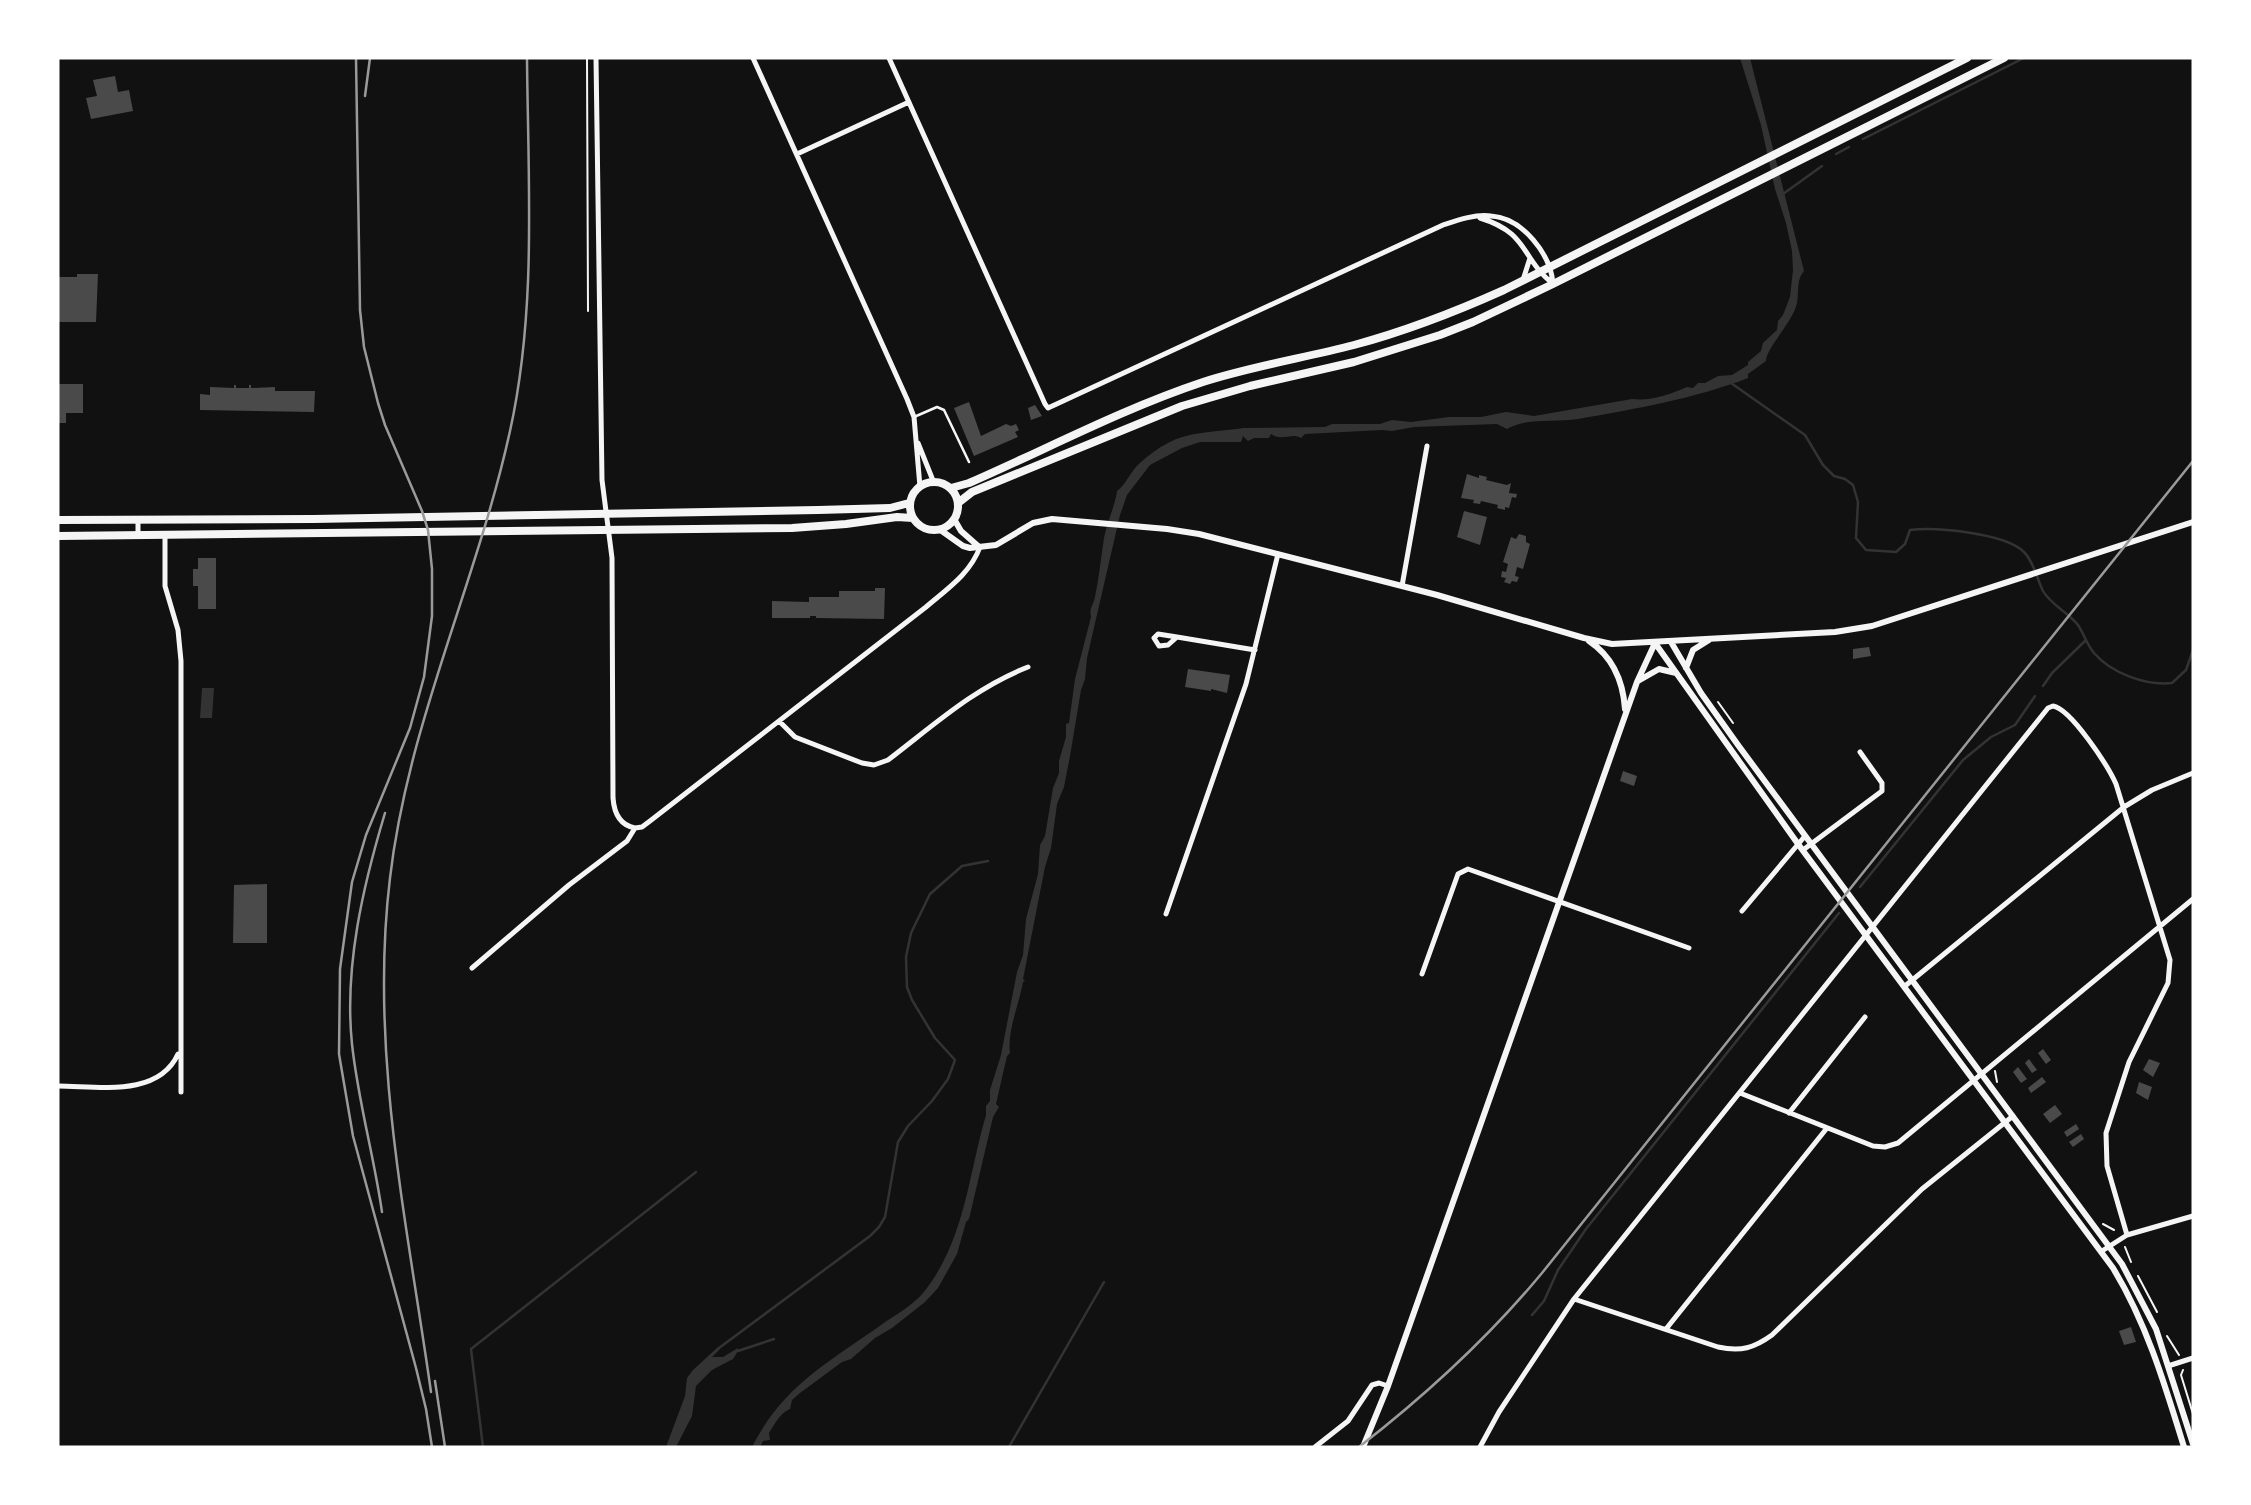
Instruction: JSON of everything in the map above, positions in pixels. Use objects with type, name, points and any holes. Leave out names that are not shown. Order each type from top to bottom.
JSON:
[{"type":"main road","points":[[1967,58],[1504,290],[1384,337],[1243,370],[1174,392],[1141,404],[968,483],[951,488],[934,483],[920,487],[909,502],[913,518],[923,527],[939,529],[954,519],[958,503],[972,492],[1182,406],[1250,386],[1364,360],[1473,322],[2004,58]]},
{"type":"main road","points":[[951,488],[958,503]]},
{"type":"main road","points":[[58,520],[313,519],[890,508],[909,502]]},
{"type":"main road","points":[[58,536],[792,527],[846,524],[897,517],[913,518]]},
{"type":"street","points":[[596,58],[600,440],[612,558],[612,798],[620,820],[626,826],[635,828],[650,821],[948,589],[968,569],[980,547]]},
{"type":"street","points":[[753,58],[914,417],[920,487]]},
{"type":"street","points":[[889,58],[1048,408],[1443,225],[1476,217],[1496,217],[1521,229],[1545,256],[1553,284]]},
{"type":"street","points":[[797,154],[909,102]]},
{"type":"street","points":[[1476,217],[1497,224],[1514,235],[1540,272],[1553,284]]},
{"type":"street","points":[[1523,280],[1530,258]]},
{"type":"street","points":[[916,437],[934,483]]},
{"type":"street","points":[[1402,586],[1427,446]]},
{"type":"street","points":[[954,519],[961,531],[980,547]]},
{"type":"street","points":[[939,529],[963,546],[980,547],[1001,543],[1032,523],[1044,519],[1167,529],[1216,537],[1612,644],[1835,632],[1872,626],[2193,522]]},
{"type":"street","points":[[138,520],[138,536]]},
{"type":"street","points":[[165,536],[165,586],[178,630],[181,661],[181,1092]]},
{"type":"street","points":[[1166,914],[1219,765],[1255,650],[1278,554]]},
{"type":"street","points":[[1177,637],[1255,650]]},
{"type":"street","points":[[1584,638],[1605,654],[1615,668],[1626,713]]},
{"type":"street","points":[[1686,669],[1693,650],[1710,639]]},
{"type":"street","points":[[1671,642],[1686,669],[1738,745],[2109,1247],[2146,1308],[2193,1444]]},
{"type":"street","points":[[1655,643],[1798,844],[2102,1251],[2123,1284],[2148,1336],[2184,1447]]},
{"type":"street","points":[[1363,1447],[1388,1386],[1637,682],[1655,643]]},
{"type":"street","points":[[779,721],[794,737],[874,765],[888,760],[966,699],[998,680],[1028,667]]},
{"type":"street","points":[[1637,682],[1659,669],[1676,673]]},
{"type":"street","points":[[1480,1447],[1499,1412],[1574,1299],[2048,708],[2057,706],[2066,713],[2108,766],[2124,807],[2170,960],[2168,983],[2129,1062],[2106,1133],[2107,1166],[2127,1235]]},
{"type":"street","points":[[1803,850],[1882,791],[1882,783],[1860,752]]},
{"type":"street","points":[[1905,986],[2124,807],[2152,790],[2193,773]]},
{"type":"street","points":[[472,968],[575,880],[627,841],[635,828]]},
{"type":"street","points":[[1742,911],[1805,836]]},
{"type":"street","points":[[1422,974],[1460,871],[1472,870],[1689,948]]},
{"type":"street","points":[[1740,1093],[1872,1146],[1885,1147],[1898,1143],[2193,900]]},
{"type":"street","points":[[1789,1113],[1865,1017]]},
{"type":"street","points":[[58,1086],[130,1086],[150,1082],[167,1070],[180,1047]]},
{"type":"street","points":[[1574,1299],[1733,1350],[1758,1345],[1772,1335],[1922,1189],[2013,1116]]},
{"type":"street","points":[[1666,1329],[1827,1128]]},
{"type":"street","points":[[2102,1251],[2127,1235],[2193,1216]]},
{"type":"street","points":[[2168,1366],[2193,1358]]},
{"type":"street","points":[[1315,1447],[1348,1422],[1372,1385],[1379,1383],[1388,1386]]},
{"type":"lane","points":[[914,417],[937,407],[944,410],[969,462]]},
{"type":"path","points":[[587,58],[588,311]]},
{"type":"path","points":[[1716,699],[1735,727]]},
{"type":"path","points":[[2102,1223],[2114,1230]]},
{"type":"path","points":[[2183,1365],[2181,1375],[2193,1414]]},
{"type":"shaded area","points":[[1740,58],[1750,58],[1804,271],[1799,282],[1795,310],[1770,349],[1766,361],[1748,374],[1748,378],[1643,407],[1578,419],[1523,423],[1507,429],[1497,424],[1414,427],[1392,431],[1305,434],[1301,438],[1271,434],[1269,438],[1254,438],[1248,441],[1243,436],[1241,442],[1200,442],[1150,465],[1127,495],[1087,658],[1064,787],[1057,804],[1051,848],[1023,979],[1025,981],[1014,1018],[1010,1053],[996,1104],[999,1107],[993,1117],[969,1219],[957,1254],[938,1288],[925,1302],[851,1359],[842,1362],[800,1393],[792,1400],[790,1409],[775,1423],[769,1433],[770,1440],[763,1441],[760,1447],[752,1447],[764,1426],[792,1392],[842,1352],[919,1298],[937,1273],[957,1230],[1023,955],[1026,919],[1038,874],[1040,845],[1045,836],[1053,788],[1059,773],[1066,724],[1069,723],[1075,679],[1091,617],[1104,538],[1117,491],[1137,465],[1154,452],[1176,439],[1195,434],[1243,428],[1325,427],[1332,424],[1380,424],[1392,420],[1411,422],[1449,417],[1481,417],[1506,412],[1534,416],[1632,399],[1660,397],[1687,387],[1693,388],[1698,383],[1705,383],[1718,376],[1732,375],[1748,365],[1761,351],[1763,343],[1777,330],[1778,321],[1790,297],[1793,270],[1786,223],[1775,189],[1761,125]]},
{"type":"shaded area","points":[[202,688],[214,688],[212,718],[200,718]]},
{"type":"shaded area","points":[[718,1347],[720,1349],[712,1357],[723,1357],[738,1348],[738,1351],[733,1359],[712,1370],[696,1386],[692,1416],[676,1447],[666,1447],[685,1396],[687,1378]]},
{"type":"building","points":[[115,76],[118,92],[129,90],[133,111],[91,119],[86,98],[97,96],[93,80]]},
{"type":"building","points":[[77,274],[98,274],[96,322],[58,322],[58,277],[77,277]]},
{"type":"building","points":[[58,384],[83,384],[83,413],[66,413],[66,423],[58,423]]},
{"type":"building","points":[[234,385],[236,388],[249,388],[249,385],[251,388],[275,387],[275,391],[315,391],[314,412],[200,410],[200,394],[210,395],[210,387],[234,388]]},
{"type":"building","points":[[969,402],[981,436],[1006,424],[1016,424],[1019,430],[1015,432],[1018,437],[974,456],[954,408]]},
{"type":"building","points":[[1035,405],[1042,416],[1031,420],[1028,408]]},
{"type":"building","points":[[1467,474],[1479,478],[1479,475],[1487,477],[1486,480],[1507,485],[1511,483],[1509,493],[1517,494],[1516,498],[1512,497],[1509,508],[1505,507],[1505,510],[1497,508],[1498,505],[1481,501],[1480,504],[1473,503],[1474,500],[1461,498]]},
{"type":"building","points":[[1464,511],[1487,517],[1480,545],[1457,537]]},
{"type":"building","points":[[1519,534],[1526,536],[1526,542],[1530,544],[1523,569],[1517,567],[1517,582],[1512,581],[1510,584],[1504,582],[1506,578],[1501,577],[1508,564],[1503,562],[1511,537],[1516,539]]},
{"type":"building","points":[[198,558],[216,558],[216,609],[198,609],[198,586],[193,586],[193,569],[198,569]]},
{"type":"building","points":[[875,588],[885,588],[884,619],[816,616],[772,618],[772,601],[809,602],[809,597],[839,597],[839,591],[875,591]]},
{"type":"building","points":[[1869,647],[1871,656],[1853,659],[1853,649]]},
{"type":"building","points":[[1188,669],[1230,675],[1227,693],[1185,687]]},
{"type":"building","points":[[1623,771],[1637,776],[1634,786],[1620,781]]},
{"type":"building","points":[[267,884],[267,943],[233,943],[234,885]]},
{"type":"building","points":[[2043,1049],[2051,1060],[2046,1064],[2038,1053]]},
{"type":"building","points":[[2029,1059],[2037,1070],[2032,1073],[2025,1063]]},
{"type":"building","points":[[2149,1059],[2160,1063],[2153,1077],[2143,1070]]},
{"type":"building","points":[[2018,1067],[2027,1079],[2021,1083],[2013,1072]]},
{"type":"building","points":[[2042,1077],[2046,1082],[2031,1093],[2028,1088]]},
{"type":"building","points":[[2139,1082],[2152,1087],[2148,1100],[2136,1093]]},
{"type":"building","points":[[2055,1105],[2062,1114],[2050,1123],[2043,1114]]},
{"type":"building","points":[[2076,1124],[2079,1129],[2067,1137],[2064,1132]]},
{"type":"building","points":[[2081,1134],[2084,1139],[2073,1147],[2069,1142]]},
{"type":"building","points":[[2131,1327],[2136,1342],[2124,1345],[2119,1331]]},
{"type":"waterway","points":[[1863,139],[2024,58]]},
{"type":"waterway","points":[[1836,154],[1849,147]]},
{"type":"waterway","points":[[1783,194],[1822,166]]},
{"type":"waterway","points":[[1731,383],[1805,435],[1823,465],[1834,476],[1853,485],[1858,502],[1856,538],[1866,550],[1896,552],[1905,544],[1910,530],[1952,531],[2002,540],[2024,552],[2046,596],[2078,625],[2089,647],[2110,667],[2140,680],[2172,683],[2186,670],[2193,650]]},
{"type":"waterway","points":[[2043,686],[2052,673],[2085,641]]},
{"type":"waterway","points":[[1860,887],[1963,760],[1991,737],[2015,725],[2035,696]]},
{"type":"waterway","points":[[719,1348],[870,1236],[885,1217],[898,1142],[908,1126],[948,1079],[955,1060],[935,1038],[907,987],[906,957],[911,933],[930,894],[962,866],[988,861]]},
{"type":"waterway","points":[[1532,1315],[1544,1301],[1558,1270],[1586,1229],[1839,913]]},
{"type":"waterway","points":[[483,1447],[471,1349],[696,1172]]},
{"type":"waterway","points":[[1009,1447],[1104,1282]]},
{"type":"waterway","points":[[738,1351],[774,1339]]},
{"type":"railway","points":[[356,58],[360,310],[364,347],[385,425],[428,530],[432,569],[432,616],[424,677],[410,728],[366,835],[352,882],[340,969],[339,1054],[353,1136],[416,1368],[432,1447]]},
{"type":"railway","points":[[365,96],[370,58]]},
{"type":"railway","points":[[431,1392],[402,1200],[387,1071],[385,942],[390,878],[399,820],[412,764],[496,487],[519,385],[528,292],[527,58]]},
{"type":"railway","points":[[1359,1447],[1455,1365],[1542,1273],[2193,461]]},
{"type":"railway","points":[[382,1212],[355,1065],[350,1015],[357,927],[369,869],[385,813]]},
{"type":"railway","points":[[435,1381],[445,1447]]}]
